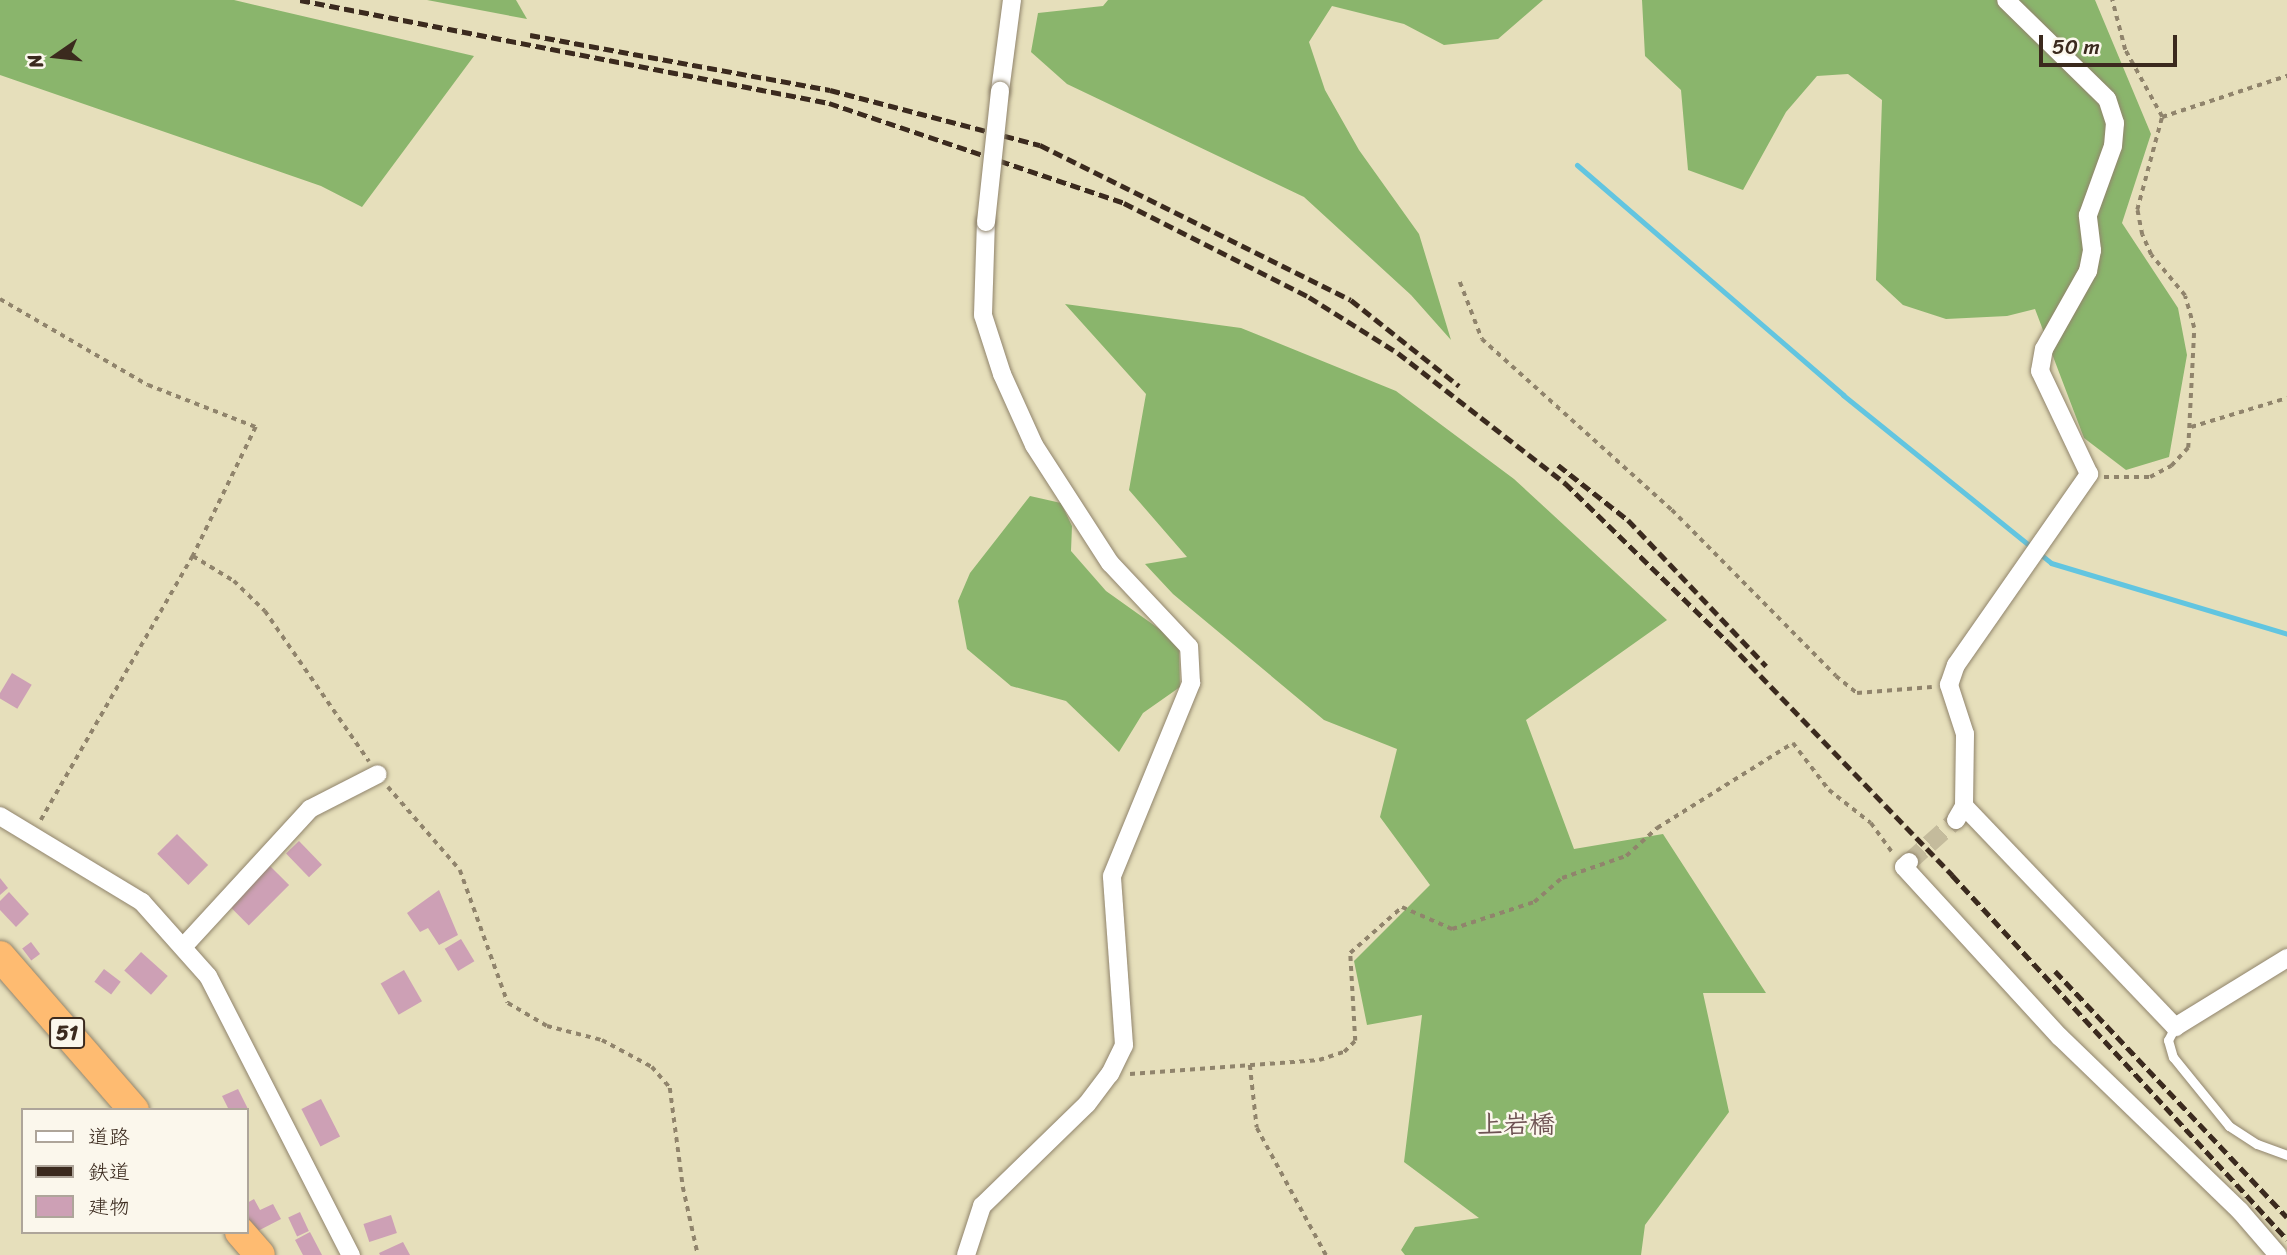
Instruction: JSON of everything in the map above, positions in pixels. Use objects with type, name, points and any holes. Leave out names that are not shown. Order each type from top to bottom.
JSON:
[{"type":"highway","name":"51","points":[[0,956],[132,1108]]},
{"type":"highway","points":[[242,1234],[260,1255]]},
{"type":"street","points":[[966,1255],[982,1206],[1078,1114],[1110,1074],[1124,1045],[1112,876],[1191,683],[1189,647],[1110,563],[1034,445],[1002,374],[983,314],[986,222],[1012,0]]},
{"type":"street","points":[[2006,0],[2108,99],[2115,123],[2113,146],[2088,215],[2092,250],[2088,271],[2044,349],[2040,371],[2089,474],[1962,652],[1950,685],[1965,734],[1960,813],[2175,1027],[2287,958]]},
{"type":"street","points":[[184,946],[310,809],[378,774]]},
{"type":"street","points":[[0,816],[142,902],[208,976],[351,1255]]},
{"type":"street","points":[[1906,864],[2060,1037],[2240,1212],[2278,1255]]},
{"type":"lane","points":[[2175,1027],[2168,1040],[2173,1057],[2229,1126],[2257,1144],[2287,1155]]},
{"type":"path","points":[[2089,474],[2150,477],[2171,466],[2188,448],[2191,427],[2194,328],[2185,296],[2151,255],[2137,210],[2162,117],[2125,50],[2112,0]]},
{"type":"path","points":[[2162,117],[2287,76]]},
{"type":"path","points":[[1460,282],[1482,339],[1672,510],[1836,676],[1857,693],[1950,685]]},
{"type":"path","points":[[0,299],[148,385],[256,427],[193,556],[33,834]]},
{"type":"path","points":[[2191,427],[2287,398]]},
{"type":"path","points":[[193,556],[233,581],[265,611],[378,774],[460,870],[508,1003],[547,1026],[602,1040],[652,1067],[670,1088],[683,1187],[698,1255]]},
{"type":"path","points":[[1110,1074],[1320,1060],[1344,1052],[1355,1041],[1350,953],[1402,907],[1452,929],[1534,902],[1562,878],[1626,856],[1657,828],[1793,743],[1829,790],[1871,823],[1906,864]]},
{"type":"path","points":[[1250,1065],[1257,1128],[1326,1255]]},
{"type":"green space","points":[[0,0],[234,0],[474,56],[362,207],[321,186],[0,75]]},
{"type":"green space","points":[[427,0],[516,0],[527,19]]},
{"type":"green space","points":[[1108,0],[1543,0],[1498,39],[1444,45],[1404,24],[1332,6],[1309,42],[1325,90],[1359,150],[1419,234],[1451,340],[1411,295],[1304,197],[1067,84],[1031,52],[1038,13],[1103,6]]},
{"type":"green space","points":[[1642,0],[2095,0],[2151,134],[2122,223],[2178,308],[2187,355],[2169,457],[2126,470],[2084,438],[2035,309],[2007,316],[1946,319],[1903,305],[1876,280],[1882,100],[1848,74],[1817,76],[1786,112],[1743,190],[1688,170],[1681,90],[1645,56]]},
{"type":"green space","points":[[1065,304],[1241,328],[1396,391],[1514,479],[1667,620],[1526,720],[1574,849],[1663,834],[1766,993],[1703,993],[1729,1112],[1645,1225],[1641,1255],[1405,1255],[1401,1250],[1415,1227],[1479,1218],[1404,1162],[1422,1015],[1367,1025],[1354,961],[1430,885],[1380,817],[1397,749],[1324,720],[1173,594],[1145,564],[1187,557],[1129,490],[1146,394]]},
{"type":"green space","points":[[1030,496],[1061,503],[1072,526],[1071,551],[1106,591],[1179,643],[1180,687],[1143,713],[1119,752],[1066,701],[1011,686],[967,649],[958,601],[970,573]]},
{"type":"building","points":[[12,673],[32,685],[17,709],[0,698],[0,693]]},
{"type":"building","points":[[177,834],[208,865],[188,885],[157,854]]},
{"type":"building","points":[[299,841],[322,865],[309,877],[286,854]]},
{"type":"building","points":[[270,866],[289,885],[249,925],[230,906]]},
{"type":"building","points":[[0,878],[8,888],[0,895]]},
{"type":"building","points":[[439,890],[458,935],[439,945],[428,928],[420,932],[407,913]]},
{"type":"building","points":[[9,892],[29,914],[16,927],[0,910],[0,901]]},
{"type":"building","points":[[461,939],[474,961],[458,971],[445,949]]},
{"type":"building","points":[[31,942],[40,954],[31,961],[22,949]]},
{"type":"building","points":[[141,952],[168,976],[151,995],[124,971]]},
{"type":"building","points":[[104,969],[121,982],[111,994],[94,982]]},
{"type":"building","points":[[404,970],[422,1001],[399,1015],[381,984]]},
{"type":"building","points":[[238,1089],[248,1108],[228,1108],[222,1096]]},
{"type":"building","points":[[321,1099],[340,1136],[320,1146],[301,1109]]},
{"type":"building","points":[[254,1199],[260,1210],[273,1204],[281,1219],[254,1233],[248,1221],[248,1202]]},
{"type":"building","points":[[300,1212],[309,1231],[297,1237],[288,1217]]},
{"type":"building","points":[[391,1215],[397,1233],[369,1242],[363,1224]]},
{"type":"building","points":[[310,1232],[322,1255],[303,1255],[295,1240]]},
{"type":"building","points":[[403,1242],[410,1255],[380,1255],[379,1253]]},
{"type":"waterway","points":[[1577,165],[1843,395],[2051,563],[2287,634]]},
{"type":"tunnel","points":[[1909,862],[1956,820]]},
{"type":"railway","points":[[300,0],[829,103],[1124,203],[1309,297],[1398,353],[1565,483],[1729,643],[1952,875],[2287,1239]]},
{"type":"railway","points":[[530,35],[830,90],[1040,145],[1351,300],[1459,386]]},
{"type":"railway","points":[[1558,465],[1628,520],[1766,666]]},
{"type":"railway","points":[[2055,971],[2287,1217]]},
{"type":"district","name":"上岩橋","points":[[1516,1125]]}]
